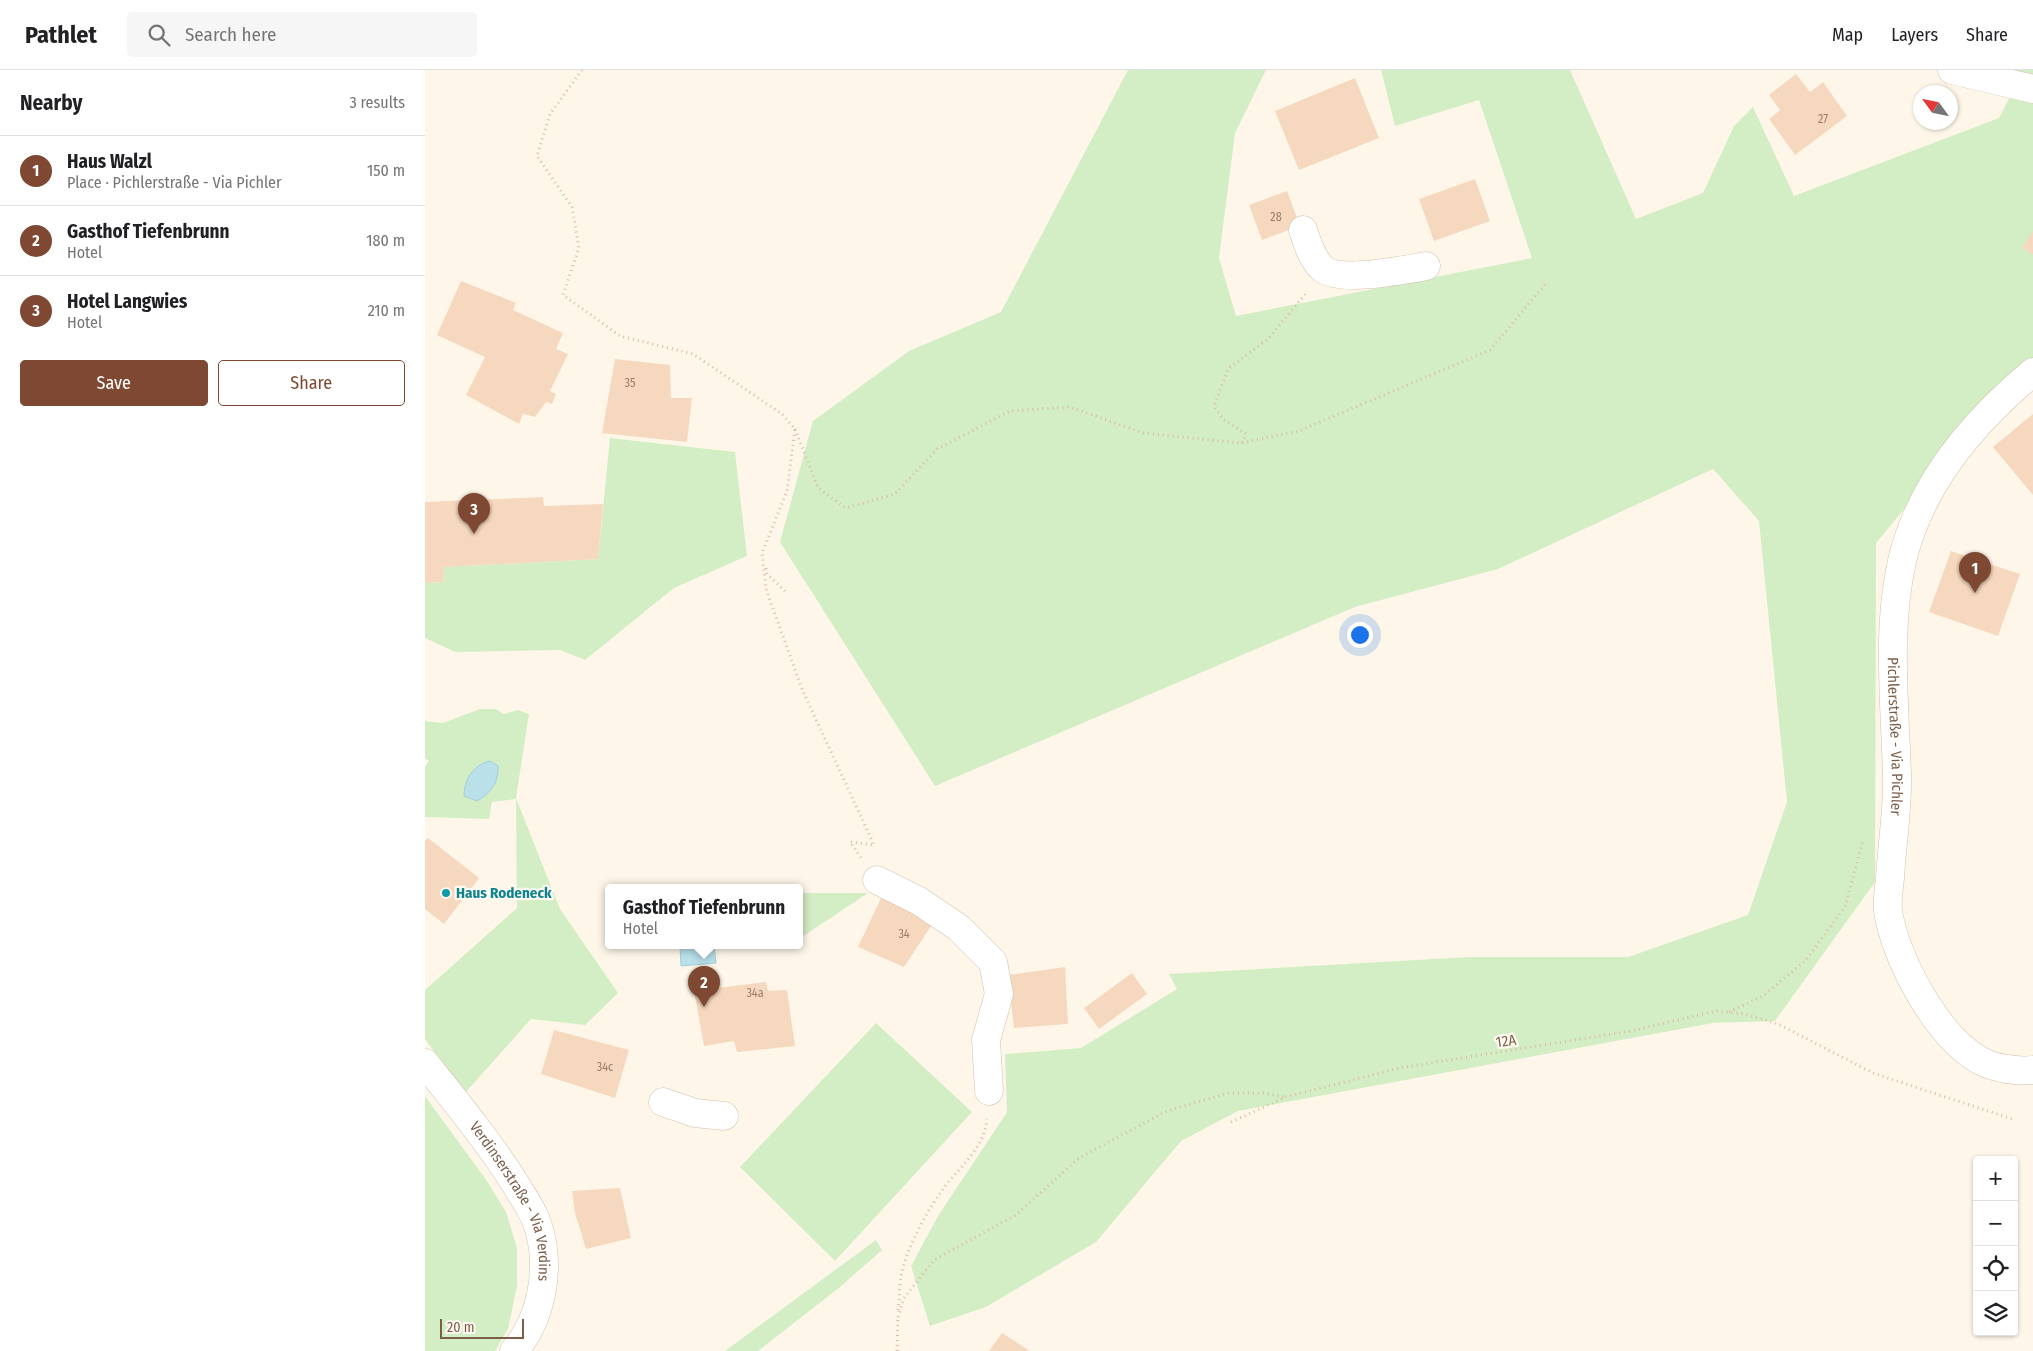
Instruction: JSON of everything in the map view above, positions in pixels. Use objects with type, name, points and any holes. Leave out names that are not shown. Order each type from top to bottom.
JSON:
[{"type":"street","points":[[1952,70],[2033,89]]},
{"type":"street","points":[[1303,230],[1311,252],[1322,268],[1333,273],[1362,275],[1426,266]]},
{"type":"street","name":"Pichlerstraße - Via Pichler","points":[[2033,372],[2005,396],[1958,444],[1919,513],[1903,557],[1896,600],[1894,649],[1897,796],[1892,838],[1888,910],[1899,948],[1914,986],[1957,1043],[1982,1062],[2022,1072],[2033,1070]]},
{"type":"street","points":[[877,880],[919,901],[959,928],[993,962],[999,994],[986,1040],[989,1090]]},
{"type":"street","name":"Verdinserstraße - Via Verdins","points":[[425,1063],[501,1161],[532,1211],[540,1233],[544,1279],[540,1301],[530,1326],[514,1351]]},
{"type":"street","points":[[663,1102],[695,1113],[724,1116]]},
{"type":"path","points":[[583,70],[550,114],[537,156],[572,207],[579,248],[563,295],[620,336],[693,354],[782,414],[795,429],[819,488],[846,508],[895,494],[937,449],[1011,411],[1070,407],[1143,433],[1241,443],[1299,431],[1490,350],[1547,282]]},
{"type":"path","points":[[1241,443],[1246,434],[1223,419],[1214,406],[1228,369],[1268,339],[1302,296],[1333,273]]},
{"type":"path","points":[[795,429],[787,491],[762,553],[766,589],[802,689],[874,845],[850,842],[877,880]]},
{"type":"path","points":[[762,553],[767,574],[785,591]]},
{"type":"path","points":[[1729,1012],[1763,996],[1805,961],[1845,907],[1865,834]]},
{"type":"path","name":"12A","points":[[1231,1122],[1286,1098],[1399,1068],[1631,1032],[1716,1011],[1729,1012]]},
{"type":"path","points":[[1729,1012],[1746,1014],[1778,1024],[1873,1073],[2015,1120]]},
{"type":"path","points":[[897,1351],[902,1272],[913,1240],[943,1190],[975,1152],[986,1128],[989,1090]]},
{"type":"path","points":[[898,1317],[904,1298],[934,1260],[1017,1215],[1079,1158],[1167,1111],[1229,1093],[1264,1093],[1286,1098]]},
{"type":"green space","points":[[1128,70],[1266,70],[1235,133],[1219,258],[1236,316],[1532,258],[1479,100],[1395,126],[1381,70],[1570,70],[1636,219],[1703,193],[1734,126],[1753,107],[1794,196],[1999,118],[2017,83],[1975,70],[2033,70],[2033,377],[1958,444],[1876,543],[1875,882],[1775,1021],[1713,1023],[1238,1111],[1181,1141],[1096,1242],[986,1307],[930,1326],[911,1266],[938,1216],[1007,1112],[1005,1054],[1081,1048],[1177,989],[1169,974],[1470,957],[1628,957],[1748,915],[1787,802],[1759,521],[1713,469],[1498,569],[1355,607],[935,786],[780,542],[813,421],[909,351],[1001,312]]},
{"type":"green space","points":[[610,438],[735,452],[747,556],[674,588],[585,660],[560,650],[455,652],[425,638],[425,583],[443,582],[444,567],[598,559]]},
{"type":"green space","points":[[480,709],[496,709],[504,714],[518,710],[529,714],[516,798],[560,909],[618,993],[585,1025],[531,1019],[465,1093],[425,1039],[425,990],[517,908],[516,799],[492,802],[489,819],[425,817],[425,767],[429,761],[425,758],[425,721],[443,723]]},
{"type":"green space","points":[[803,893],[868,893],[803,936]]},
{"type":"green space","points":[[876,1023],[972,1112],[835,1261],[740,1167]]},
{"type":"green space","points":[[425,1096],[487,1181],[506,1212],[517,1248],[517,1286],[508,1329],[495,1351],[425,1351]]},
{"type":"green space","points":[[876,1240],[882,1250],[840,1287],[758,1351],[725,1351]]},
{"type":"water","points":[[490,761],[498,766],[498,772],[490,791],[477,801],[464,796],[464,790],[471,774],[479,766]]},
{"type":"water","points":[[680,949],[714,949],[716,963],[681,966]]},
{"type":"building","points":[[1796,74],[1810,92],[1823,82],[1847,116],[1795,155],[1769,119],[1780,110],[1769,95]]},
{"type":"building","points":[[1355,78],[1379,138],[1299,170],[1275,111]]},
{"type":"building","points":[[1475,179],[1490,221],[1434,241],[1419,199]]},
{"type":"building","points":[[1287,191],[1300,226],[1262,240],[1249,205]]},
{"type":"building","points":[[2033,231],[2033,255],[2022,248]]},
{"type":"building","points":[[461,281],[516,303],[513,310],[563,333],[556,349],[568,354],[550,391],[556,394],[552,404],[546,402],[535,417],[523,414],[519,424],[466,395],[485,357],[437,335]]},
{"type":"building","points":[[615,359],[670,365],[671,398],[692,398],[687,442],[602,433]]},
{"type":"building","points":[[2033,414],[2033,495],[1993,447]]},
{"type":"building","points":[[543,497],[544,506],[603,504],[598,559],[444,567],[443,582],[425,583],[425,502]]},
{"type":"building","points":[[1951,551],[2020,574],[1998,636],[1929,612]]},
{"type":"building","name":"Haus Rodeneck","points":[[428,838],[479,878],[444,924],[425,909],[425,841]]},
{"type":"building","points":[[882,896],[937,917],[904,967],[858,947]]},
{"type":"building","points":[[1065,967],[1068,1024],[1014,1028],[1008,975]]},
{"type":"building","points":[[1132,973],[1147,994],[1099,1029],[1084,1008]]},
{"type":"building","points":[[766,982],[768,991],[787,990],[795,1046],[737,1052],[734,1041],[704,1046],[694,991]]},
{"type":"building","points":[[554,1030],[629,1050],[615,1098],[541,1074]]},
{"type":"building","points":[[620,1188],[631,1238],[586,1249],[575,1213],[572,1191]]},
{"type":"building","points":[[1002,1333],[1030,1351],[989,1351]]},
{"type":"place","name":"Hotel Langwies","points":[[474,534]]},
{"type":"place","name":"Haus Walzl","points":[[1975,593]]},
{"type":"place","name":"Haus Rodeneck","points":[[446,893]]},
{"type":"place","name":"Gasthof Tiefenbrunn","points":[[704,1007]]}]
